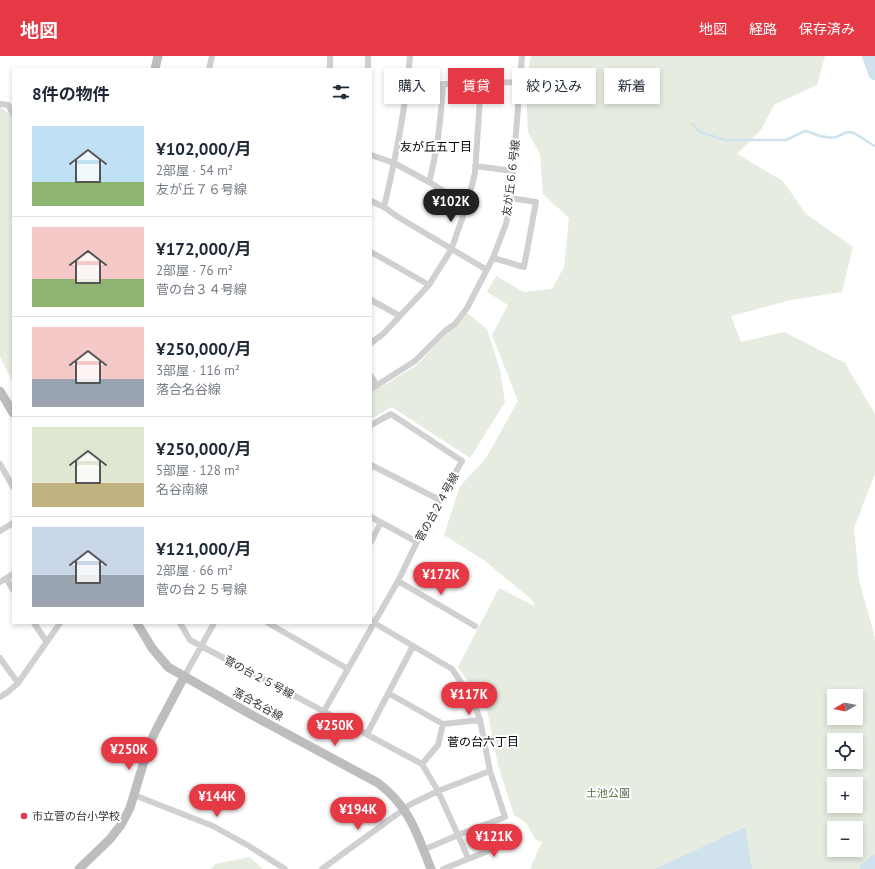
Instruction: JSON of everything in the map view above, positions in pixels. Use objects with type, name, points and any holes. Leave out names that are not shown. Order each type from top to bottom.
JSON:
[{"type":"street","points":[[155,68],[158,56]]},
{"type":"street","points":[[209,68],[212,56]]},
{"type":"street","points":[[330,56],[330,68]]},
{"type":"street","points":[[368,56],[368,68]]},
{"type":"street","points":[[409,68],[410,56]]},
{"type":"street","name":"友が丘６６号線","points":[[522,56],[522,68]]},
{"type":"street","points":[[429,182],[434,163],[440,124],[443,85],[448,85]]},
{"type":"street","points":[[0,104],[8,105],[12,112]]},
{"type":"street","points":[[384,207],[405,104]]},
{"type":"street","points":[[372,342],[383,334],[429,285],[451,250],[467,205],[475,173],[479,104]]},
{"type":"street","name":"友が丘６６号線","points":[[374,387],[416,361],[446,330],[455,324],[467,308],[487,270],[506,224],[511,198],[519,104]]},
{"type":"street","points":[[372,155],[394,163],[467,205]]},
{"type":"street","points":[[475,166],[513,172]]},
{"type":"street","points":[[493,258],[524,267],[536,202],[511,198]]},
{"type":"street","points":[[372,201],[384,207],[451,250],[487,270]]},
{"type":"street","points":[[372,253],[429,285]]},
{"type":"street","points":[[372,301],[400,316]]},
{"type":"street","points":[[0,391],[12,411]]},
{"type":"street","name":"菅の台２４号線","points":[[372,424],[391,414],[462,461],[417,542],[398,581],[373,622]]},
{"type":"street","points":[[0,464],[12,485]]},
{"type":"street","points":[[372,466],[440,500]]},
{"type":"street","points":[[372,518],[417,542]]},
{"type":"street","points":[[372,540],[381,522]]},
{"type":"street","points":[[0,531],[12,524]]},
{"type":"street","points":[[12,575],[3,580],[12,589]]},
{"type":"street","points":[[398,581],[475,626]]},
{"type":"street","points":[[373,622],[452,669],[472,700],[480,720],[490,771],[505,816],[423,850]]},
{"type":"street","points":[[35,624],[46,641]]},
{"type":"street","points":[[0,696],[8,692],[18,683],[59,624]]},
{"type":"street","name":"落合名谷線","points":[[139,624],[159,658],[168,667],[378,783],[394,796],[404,808],[431,869]]},
{"type":"street","name":"菅の台２５号線","points":[[181,624],[190,640],[422,764]]},
{"type":"street","points":[[79,869],[118,830],[130,808],[148,748],[155,732],[213,624]]},
{"type":"street","points":[[270,624],[348,668]]},
{"type":"street","name":"菅の台２４号線","points":[[324,711],[372,624]]},
{"type":"street","points":[[367,734],[413,646]]},
{"type":"street","points":[[0,658],[18,683]]},
{"type":"street","points":[[388,693],[443,724],[480,720]]},
{"type":"street","points":[[443,724],[438,745],[422,764],[438,791],[468,858]]},
{"type":"street","points":[[322,869],[404,808],[438,791],[490,771]]},
{"type":"street","points":[[134,795],[213,826],[249,846],[285,869]]},
{"type":"street","points":[[443,869],[513,841]]},
{"type":"green space","name":"土池公園","points":[[531,56],[825,56],[817,85],[774,105],[761,130],[737,154],[783,181],[806,214],[853,247],[842,292],[791,300],[731,316],[741,342],[784,332],[845,363],[875,414],[875,474],[854,528],[859,580],[875,638],[875,869],[530,869],[542,842],[536,840],[525,822],[514,815],[498,765],[487,710],[458,667],[499,588],[535,606],[532,600],[485,561],[444,535],[460,486],[486,458],[518,401],[492,335],[508,305],[487,292],[496,276],[524,292],[552,289],[564,267],[569,218],[543,194],[540,154],[528,132],[527,104],[596,104],[596,68],[529,68]]},
{"type":"green space","points":[[0,106],[12,117],[12,381],[0,357]]},
{"type":"green space","points":[[466,312],[487,329],[500,370],[505,402],[470,458],[392,407],[372,418],[372,392],[416,366]]},
{"type":"green space","points":[[250,857],[262,869],[211,869],[215,864]]},
{"type":"water","points":[[745,827],[752,869],[655,869]]},
{"type":"waterway","points":[[869,56],[875,73]]},
{"type":"waterway","points":[[693,124],[700,132],[725,140],[786,140],[805,131],[832,138],[851,132],[875,146]]},
{"type":"waterway","points":[[867,869],[875,862]]},
{"type":"place","name":"市立菅の台小学校","points":[[24,816]]},
{"type":"district","name":"友が丘五丁目","points":[[436,146]]},
{"type":"district","name":"菅の台六丁目","points":[[483,741]]}]
